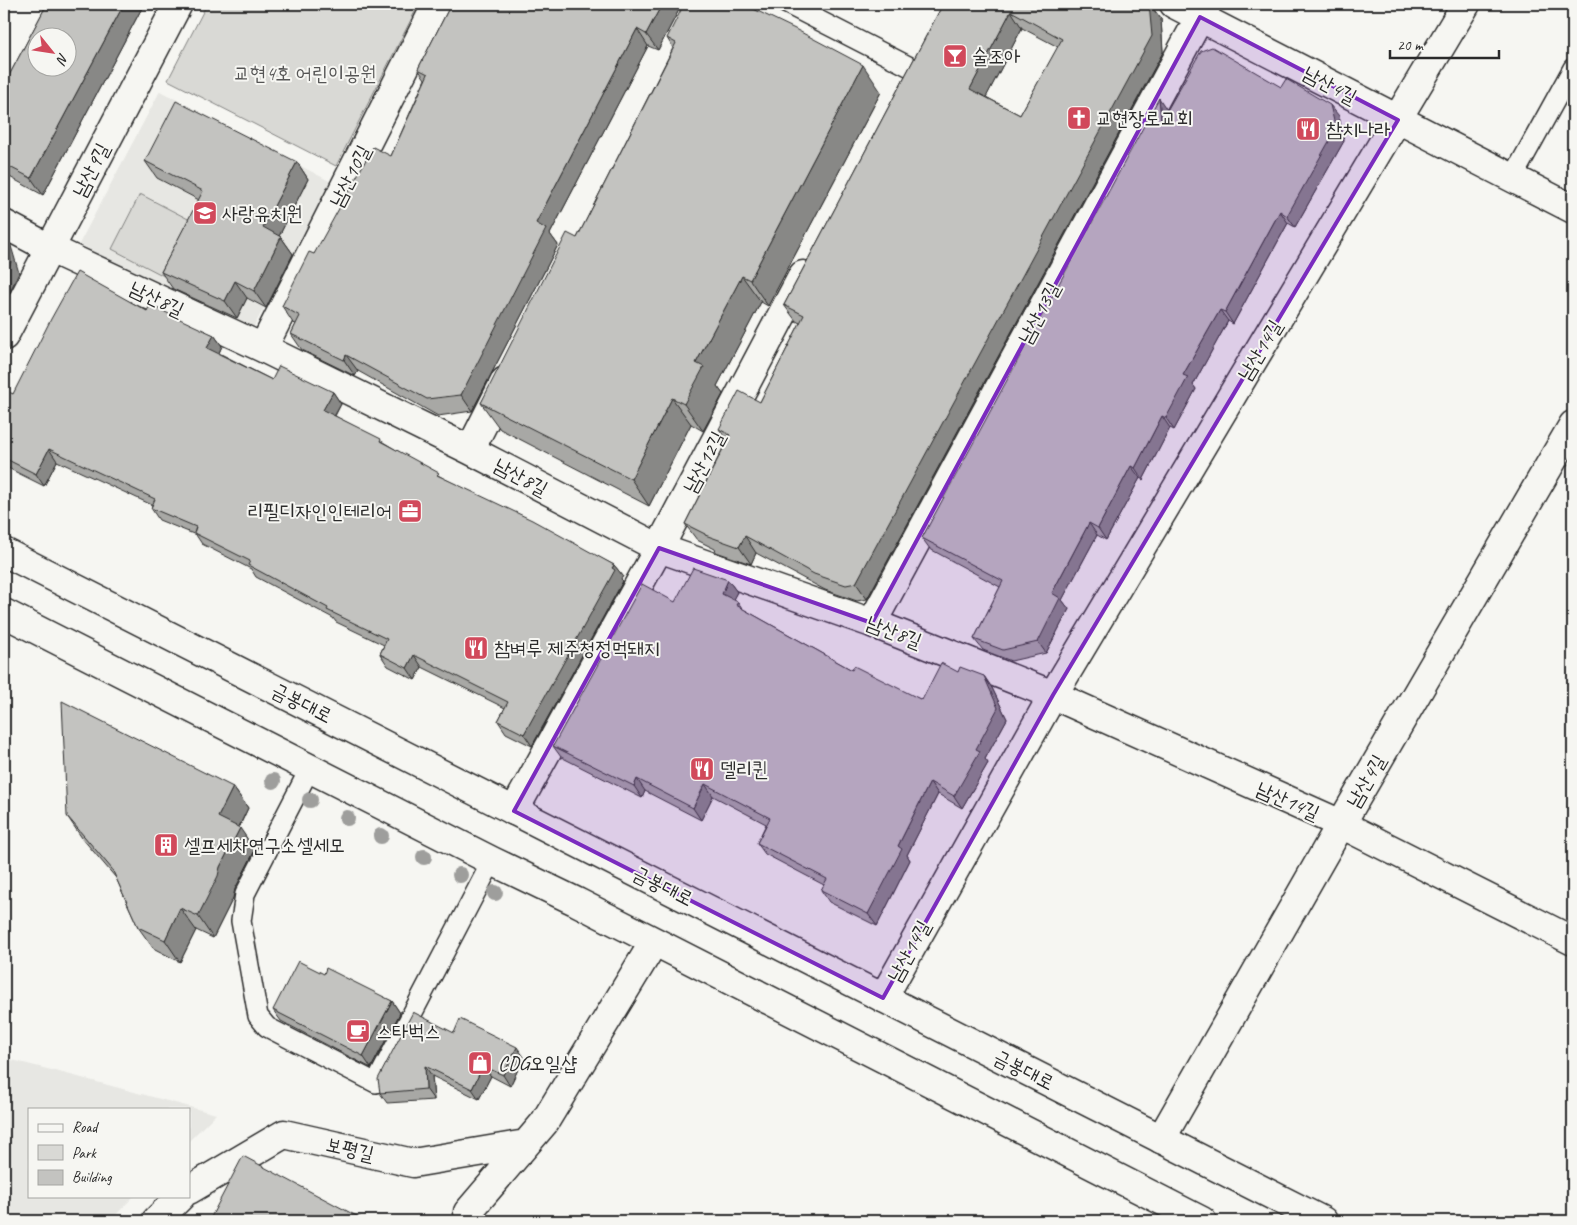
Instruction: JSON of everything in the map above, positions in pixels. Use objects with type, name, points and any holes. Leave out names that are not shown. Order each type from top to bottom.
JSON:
[{"type":"street","name":"남산9길","points":[[4,336],[178,4]]},
{"type":"street","name":"남산10길","points":[[263,348],[437,4]]},
{"type":"street","name":"남산4길","points":[[1174,4],[1203,10],[1398,120],[1573,209]]},
{"type":"street","name":"남산14길","points":[[883,998],[1052,695],[1466,4]]},
{"type":"street","name":"남산13길","points":[[872,623],[1203,10]]},
{"type":"street","points":[[898,94],[924,44]]},
{"type":"street","name":"남산8길","points":[[4,224],[50,249],[263,348],[470,450],[659,548],[872,623],[1052,695]]},
{"type":"street","name":"남산12길","points":[[514,811],[659,548],[816,251]]},
{"type":"street","points":[[470,450],[515,362]]},
{"type":"street","name":"남산4길","points":[[1161,1139],[1341,824],[1573,425]]},
{"type":"street","name":"금봉대로","points":[[4,552],[1323,1221]]},
{"type":"street","points":[[4,613],[1202,1221]]},
{"type":"street","name":"남산14길","points":[[1052,695],[1341,824],[1573,941]]},
{"type":"street","points":[[468,1212],[544,1123],[654,942]]},
{"type":"street","name":"보평길","points":[[190,1189],[284,1134],[413,1163],[526,1144]]},
{"type":"street","points":[[156,1221],[180,1198]]},
{"type":"lane","points":[[787,4],[912,68]]},
{"type":"lane","points":[[1513,177],[1573,68]]},
{"type":"lane","points":[[310,768],[245,894],[241,921],[258,1016],[267,1027],[368,1079],[376,1083],[492,861]]},
{"type":"highlighted area","points":[[1200,17],[1398,120],[1053,695],[883,998],[514,811],[659,548],[872,623]]},
{"type":"shaded area","name":"사랑유치원","points":[[160,91],[331,182],[250,334],[79,244]]},
{"type":"shaded area","points":[[4,1058],[216,1114],[190,1140],[190,1108],[28,1108],[28,1198],[132,1198],[110,1221],[4,1221]]},
{"type":"green space","name":"교현4호 어린이공원","points":[[207,4],[419,4],[336,166],[168,80]]},
{"type":"green space","points":[[140,194],[192,221],[164,276],[112,249]]},
{"type":"building","points":[[47,4],[124,4],[31,178],[4,164],[4,85],[28,40],[28,78],[78,78],[78,28],[34,28]]},
{"type":"building","points":[[451,4],[662,4],[646,34],[637,29],[536,223],[546,229],[461,395],[427,399],[346,355],[344,360],[291,334],[300,316],[282,306],[309,252],[314,254],[373,147],[391,156],[428,74],[418,69]]},
{"type":"building","points":[[684,4],[743,4],[863,65],[750,280],[742,276],[696,363],[704,367],[684,404],[672,398],[631,479],[481,403],[567,233],[577,238],[676,43],[667,38]]},
{"type":"building","points":[[943,4],[1149,4],[1152,36],[856,583],[846,585],[814,574],[745,536],[739,547],[705,535],[685,524],[730,435],[719,429],[739,391],[760,402],[804,315],[784,305]],"holes":[[[1011,11],[1062,39],[1020,115],[970,89]]]},
{"type":"building","points":[[1212,47],[1281,87],[1286,79],[1330,105],[1336,129],[1287,216],[1280,211],[1225,312],[1220,310],[1183,375],[1188,377],[1166,418],[1162,416],[1135,468],[1131,466],[1098,528],[1089,523],[1052,593],[1060,598],[1038,642],[1003,650],[974,639],[1003,581],[922,538],[1159,98],[1161,121],[1201,51]]},
{"type":"building","points":[[176,101],[297,162],[263,227],[281,237],[254,291],[235,281],[225,301],[161,272],[203,191],[145,161]]},
{"type":"building","points":[[4,236],[11,262],[4,276]]},
{"type":"building","points":[[77,272],[147,311],[150,305],[214,335],[207,348],[272,380],[279,366],[333,392],[323,410],[381,439],[380,441],[439,473],[437,475],[532,520],[614,565],[612,568],[615,570],[524,734],[498,721],[508,702],[414,655],[407,668],[380,654],[387,639],[327,610],[328,608],[248,565],[250,561],[194,533],[196,527],[151,508],[155,499],[49,449],[36,474],[4,458],[5,390],[13,394]]},
{"type":"building","points":[[693,568],[728,580],[722,594],[738,602],[736,605],[852,670],[854,666],[922,700],[941,663],[958,672],[960,667],[984,676],[998,708],[976,749],[980,751],[954,796],[930,782],[898,846],[902,849],[868,914],[821,890],[827,879],[757,843],[770,818],[705,784],[693,808],[637,779],[634,786],[553,746],[642,584],[675,602]]},
{"type":"building","name":"셀프세차연구소셀세모","points":[[62,701],[233,787],[218,817],[240,828],[198,916],[180,908],[165,940],[138,927],[112,869],[67,816]]},
{"type":"building","points":[[298,961],[324,974],[326,968],[392,1001],[363,1056],[273,1010]]},
{"type":"building","points":[[413,1012],[454,1033],[460,1019],[517,1047],[503,1075],[483,1066],[472,1089],[425,1066],[426,1089],[380,1093],[378,1079]]},
{"type":"building","points":[[243,1156],[366,1221],[209,1221]]},
{"type":"place","name":"술조아","points":[[955,56]]},
{"type":"place","name":"교현장로교회","points":[[1079,118]]},
{"type":"place","name":"참치나라","points":[[1308,129]]},
{"type":"place","name":"사랑유치원","points":[[205,213]]},
{"type":"place","name":"리필디자인인테리어","points":[[410,511]]},
{"type":"place","name":"참벼루 제주청정먹돼지","points":[[476,648]]},
{"type":"place","name":"델리퀸","points":[[702,769]]},
{"type":"place","name":"셀프세차연구소셀세모","points":[[166,845]]},
{"type":"place","name":"스타벅스","points":[[358,1031]]},
{"type":"place","name":"CDG오일샵","points":[[480,1063]]}]
